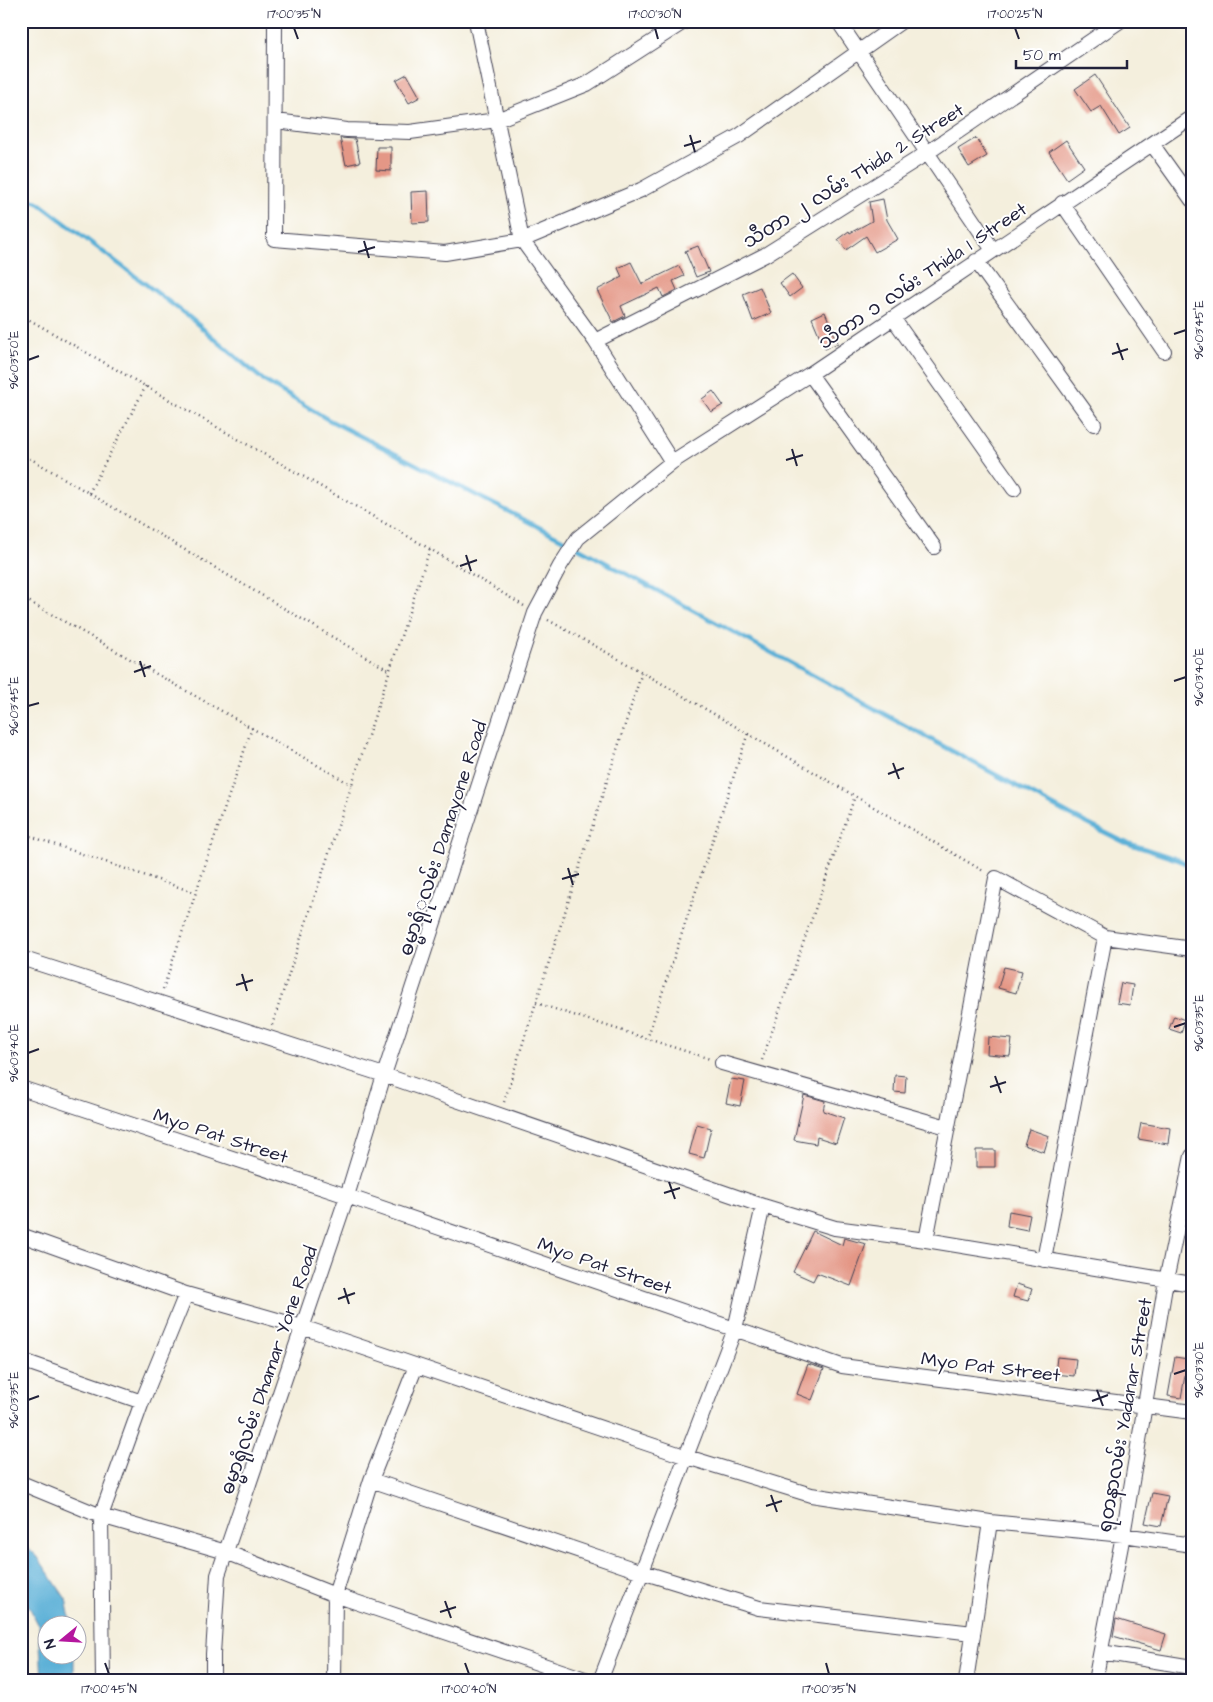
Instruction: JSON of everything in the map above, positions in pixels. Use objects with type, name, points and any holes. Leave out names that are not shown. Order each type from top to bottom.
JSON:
[{"type":"street","points":[[275,21],[274,239],[445,253],[522,240],[642,190],[738,136],[902,21]]},
{"type":"street","points":[[476,21],[522,240],[595,341],[672,462]]},
{"type":"street","points":[[276,121],[346,130],[410,132],[497,120],[587,84],[685,21]]},
{"type":"street","points":[[838,21],[993,250]]},
{"type":"street","name":"သီတာ ၂ လမ်း Thida 2 Street","points":[[595,341],[765,255],[927,152],[1120,21]]},
{"type":"street","name":"သီတာ ၁ လမ်း Thida 1 Street","points":[[578,538],[672,462],[810,374],[1192,117]]},
{"type":"street","points":[[1152,144],[1192,200]]},
{"type":"street","points":[[1062,203],[1164,351]]},
{"type":"street","points":[[976,261],[1094,424]]},
{"type":"street","points":[[893,318],[1014,488]]},
{"type":"street","points":[[810,374],[934,546]]},
{"type":"street","name":"ဓမ္မာရုံုလမ်း Damayone Road","points":[[384,1075],[535,613],[578,538]]},
{"type":"street","points":[[926,1240],[996,878],[1105,937],[1192,949]]},
{"type":"street","points":[[1044,1260],[1105,937]]},
{"type":"street","points":[[21,958],[384,1075],[763,1206],[835,1228],[926,1240],[1192,1284]]},
{"type":"street","points":[[722,1063],[948,1127]]},
{"type":"street","name":"ဓမ္မာရုံလမ်း Dhamar Yone Road","points":[[213,1681],[218,1575],[347,1196],[384,1075]]},
{"type":"street","name":"Myo Pat Street","points":[[21,1088],[347,1196],[842,1366],[1192,1412]]},
{"type":"street","name":"ရတနာလမ်း Yadanar Street","points":[[1095,1681],[1123,1535],[1166,1281],[1192,1156]]},
{"type":"street","points":[[600,1681],[735,1329],[763,1206]]},
{"type":"street","points":[[21,1235],[186,1294],[302,1327],[687,1457],[811,1494],[990,1522],[1123,1535],[1192,1545]]},
{"type":"street","points":[[102,1681],[101,1516],[142,1402],[186,1294]]},
{"type":"street","points":[[21,1360],[142,1402]]},
{"type":"street","points":[[334,1681],[335,1595],[371,1480],[416,1366]]},
{"type":"street","points":[[371,1480],[642,1572],[759,1608],[973,1633]]},
{"type":"street","points":[[21,1483],[101,1516],[226,1552],[335,1595],[591,1681]]},
{"type":"street","points":[[966,1681],[990,1522]]},
{"type":"street","points":[[1101,1652],[1192,1667]]},
{"type":"path","points":[[21,315],[430,549],[535,613],[642,672],[996,878]]},
{"type":"path","points":[[89,493],[146,386]]},
{"type":"path","points":[[21,453],[390,671]]},
{"type":"path","points":[[268,1038],[430,549]]},
{"type":"path","points":[[21,596],[352,785]]},
{"type":"path","points":[[500,1115],[642,672]]},
{"type":"path","points":[[159,1002],[252,728]]},
{"type":"path","points":[[647,1039],[748,733]]},
{"type":"path","points":[[758,1073],[855,796]]},
{"type":"path","points":[[21,833],[196,892]]},
{"type":"path","points":[[536,1003],[722,1063]]},
{"type":"water","points":[[21,1542],[37,1556],[66,1599],[69,1614],[38,1614],[38,1624],[21,1591]]},
{"type":"water","points":[[41,1664],[74,1664],[74,1681],[42,1681]]},
{"type":"building","points":[[407,74],[420,97],[409,103],[396,80]]},
{"type":"building","points":[[1095,75],[1130,128],[1119,135],[1101,106],[1091,112],[1075,89]]},
{"type":"building","points":[[340,138],[355,139],[360,162],[346,165]]},
{"type":"building","points":[[976,138],[987,156],[969,167],[958,149]]},
{"type":"building","points":[[1066,140],[1084,167],[1067,179],[1049,152]]},
{"type":"building","points":[[377,147],[391,147],[391,171],[376,170]]},
{"type":"building","points":[[428,191],[429,222],[412,223],[411,192]]},
{"type":"building","points":[[883,199],[887,220],[898,239],[875,252],[866,236],[846,250],[838,239],[849,231],[850,233],[872,221],[869,202]]},
{"type":"building","points":[[698,246],[709,272],[696,277],[685,251]]},
{"type":"building","points":[[631,262],[642,284],[679,266],[684,276],[673,281],[677,290],[663,297],[659,288],[621,306],[625,316],[613,322],[597,290],[622,277],[618,268]]},
{"type":"building","points":[[792,274],[802,288],[790,297],[780,283]]},
{"type":"building","points":[[760,287],[771,313],[753,321],[743,294]]},
{"type":"building","points":[[825,312],[838,343],[825,349],[812,318]]},
{"type":"building","points":[[713,391],[723,405],[711,412],[702,399]]},
{"type":"building","points":[[1004,967],[1022,971],[1016,993],[998,988]]},
{"type":"building","points":[[1121,983],[1133,985],[1130,1005],[1117,1003]]},
{"type":"building","points":[[1174,1016],[1185,1020],[1181,1033],[1169,1029]]},
{"type":"building","points":[[988,1037],[1012,1039],[1010,1056],[987,1054]]},
{"type":"building","points":[[895,1075],[906,1076],[905,1093],[894,1092]]},
{"type":"building","points":[[731,1079],[745,1081],[740,1106],[726,1103]]},
{"type":"building","points":[[804,1095],[825,1101],[823,1111],[844,1118],[836,1143],[817,1137],[816,1144],[794,1140]]},
{"type":"building","points":[[1141,1123],[1170,1128],[1168,1144],[1138,1139]]},
{"type":"building","points":[[697,1124],[711,1128],[704,1158],[689,1154]]},
{"type":"building","points":[[1029,1129],[1049,1136],[1044,1152],[1024,1145]]},
{"type":"building","points":[[976,1150],[995,1150],[995,1167],[976,1167]]},
{"type":"building","points":[[1009,1211],[1030,1215],[1027,1230],[1007,1226]]},
{"type":"building","points":[[813,1231],[842,1245],[844,1238],[866,1244],[851,1286],[817,1273],[813,1281],[793,1272]]},
{"type":"building","points":[[1017,1284],[1032,1289],[1028,1301],[1013,1297]]},
{"type":"building","points":[[1057,1357],[1076,1359],[1074,1376],[1055,1374]]},
{"type":"building","points":[[1175,1357],[1188,1359],[1181,1398],[1168,1396]]},
{"type":"building","points":[[808,1364],[824,1369],[812,1400],[797,1394]]},
{"type":"building","points":[[1152,1493],[1168,1496],[1161,1526],[1145,1523]]},
{"type":"building","points":[[1116,1619],[1166,1634],[1161,1650],[1113,1636]]},
{"type":"waterway","points":[[21,195],[40,204],[189,317],[263,380],[327,419],[566,541],[1070,815],[1124,842],[1179,860],[1192,867]]}]
